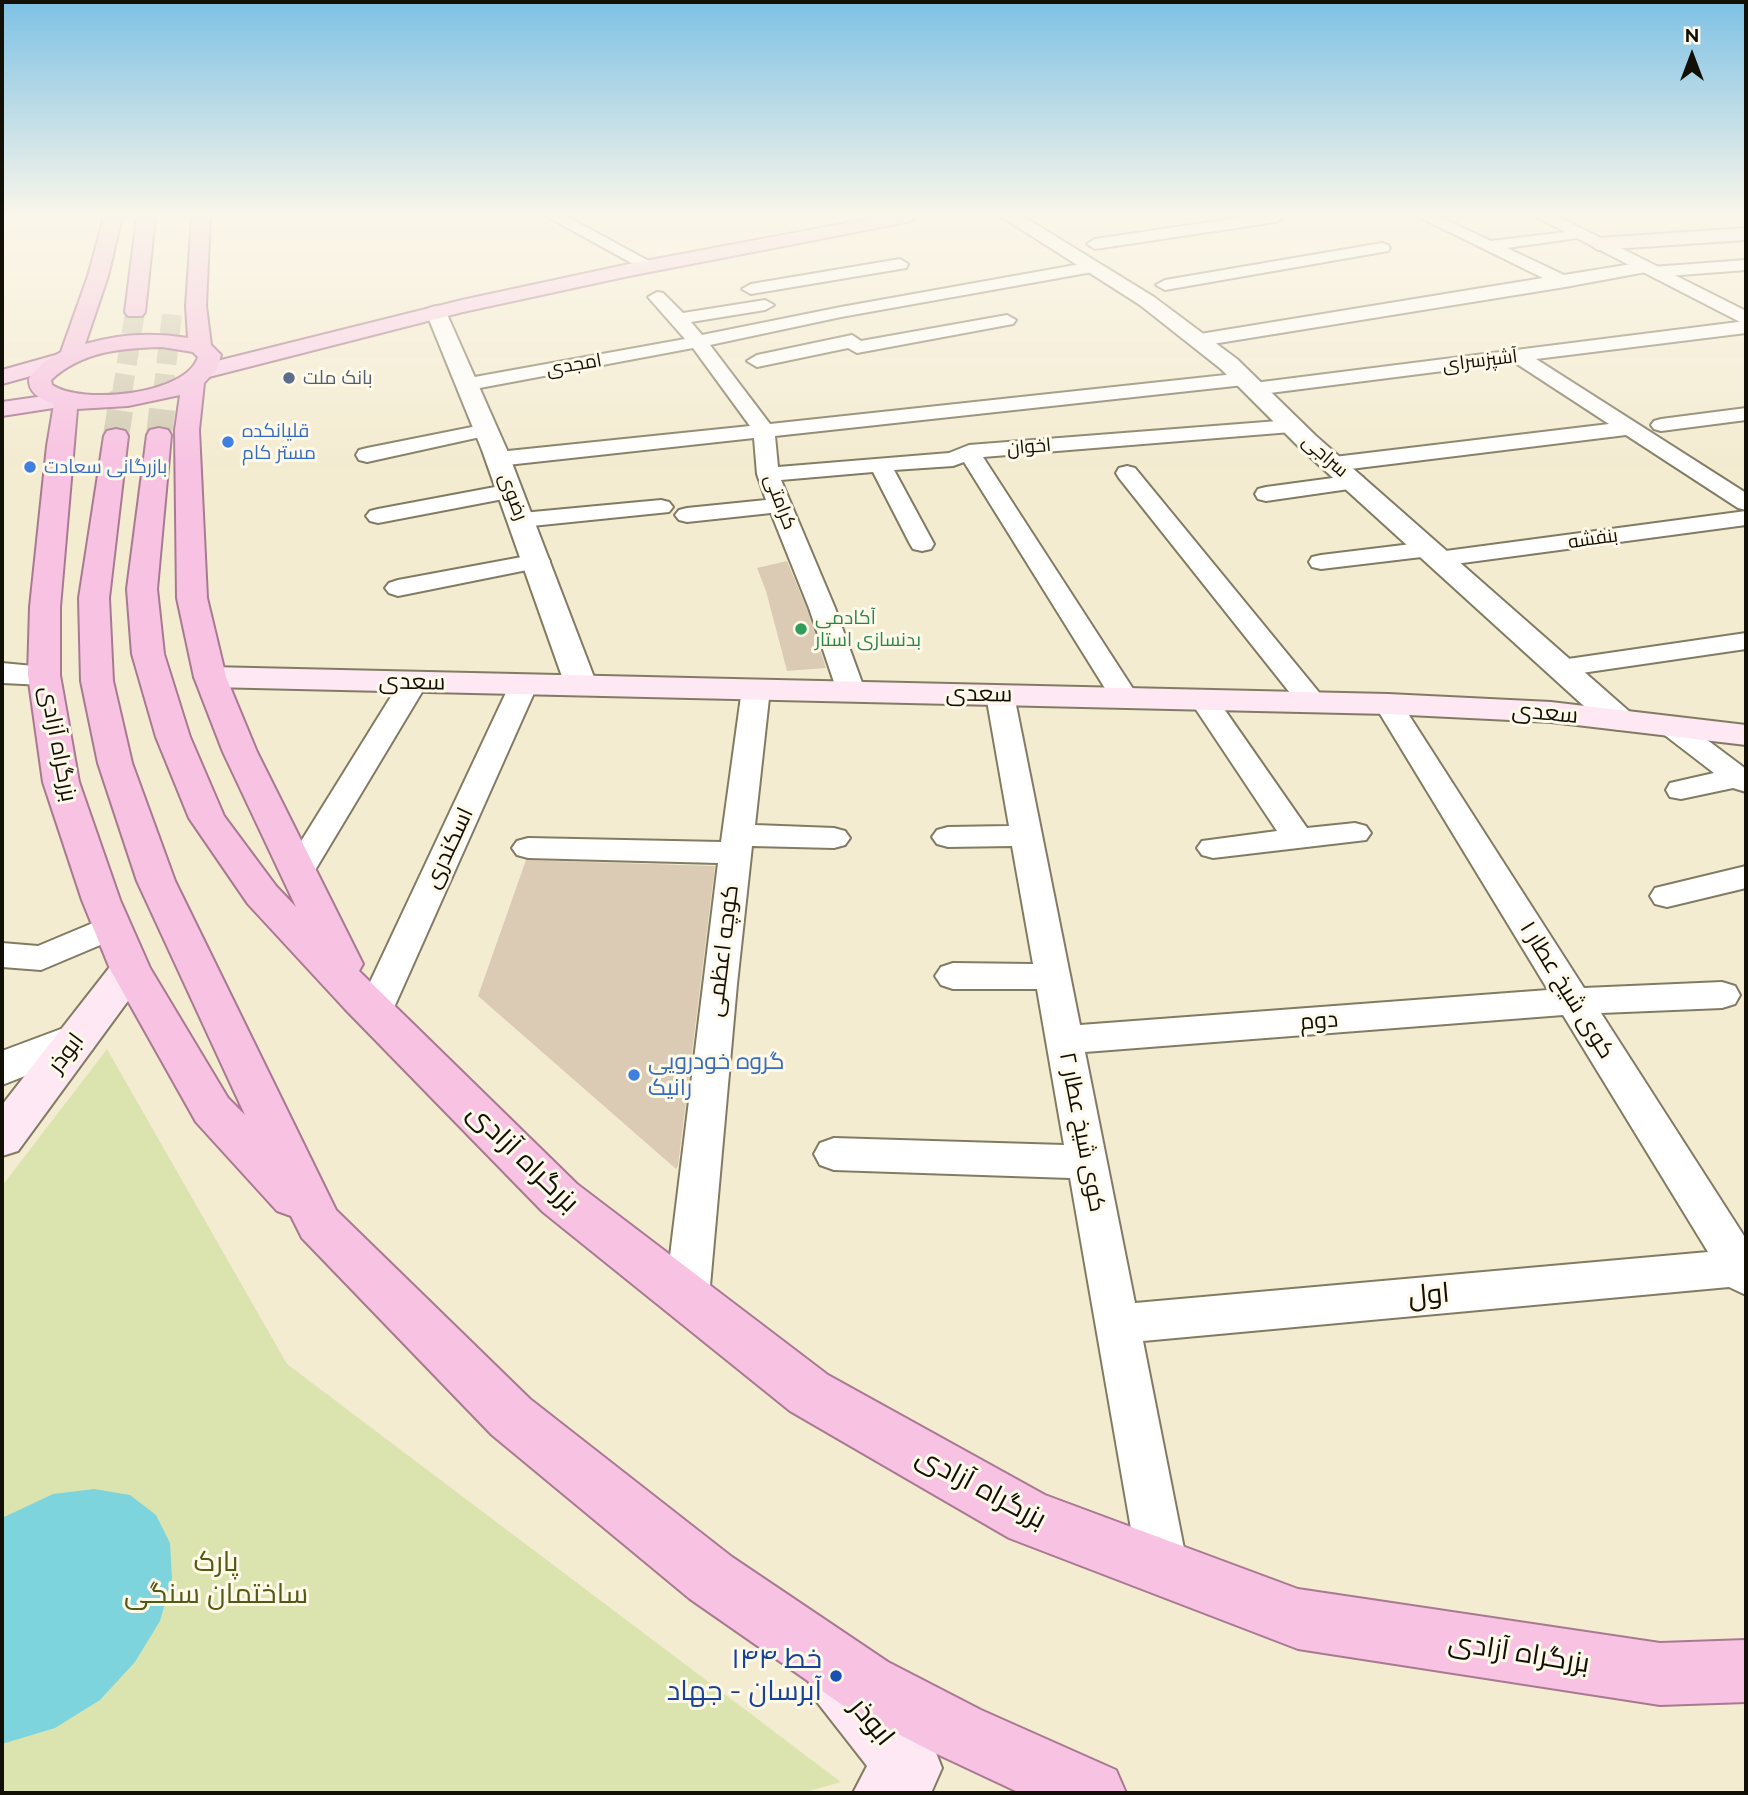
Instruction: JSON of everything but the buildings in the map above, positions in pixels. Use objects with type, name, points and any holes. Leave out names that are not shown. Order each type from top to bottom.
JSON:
[{"type":"highway","points":[[65,358],[90,301]]},
{"type":"highway","points":[[135,312],[136,301]]},
{"type":"highway","name":"بزرگراه آزادی","points":[[195,301],[201,362],[154,434],[94,598],[97,681],[115,763],[156,881],[319,1224]]},
{"type":"highway","points":[[84,317],[110,323],[165,317],[195,306]]},
{"type":"highway","points":[[137,341],[184,342],[201,362],[173,389],[127,400],[90,403],[65,400],[49,395],[40,387],[40,378],[65,358],[111,344],[137,341]]},
{"type":"highway","name":"بزرگراه آزادی","points":[[65,400],[45,607],[44,675],[61,782],[112,927],[131,969],[212,1110],[319,1224],[511,1417],[711,1578],[866,1684],[959,1732],[1093,1793]]},
{"type":"highway","points":[[59,446],[88,432],[124,424],[163,423],[154,434]]},
{"type":"highway","name":"بزرگراه آزادی","points":[[154,434],[210,677],[240,752],[367,1005]]},
{"type":"highway","name":"بزرگراه آزادی","points":[[154,434],[142,589],[148,654],[173,737],[207,818],[262,895],[367,1005],[560,1198],[687,1297],[821,1399],[1029,1518],[1298,1619],[1660,1674],[1746,1671]]},
{"type":"main road","points":[[201,362],[488,301]]},
{"type":"main road","points":[[2,377],[65,358]]},
{"type":"main road","points":[[2,409],[65,400]]},
{"type":"main road","name":"سعدی","points":[[210,677],[1388,704],[1551,712],[1746,736]]},
{"type":"main road","name":"ابوذر","points":[[2,1138],[131,969]]},
{"type":"main road","name":"ابوذر","points":[[814,1649],[909,1768],[886,1793]]},
{"type":"street","points":[[661,301],[687,329],[764,430]]},
{"type":"street","points":[[761,301],[783,324]]},
{"type":"street","name":"امجدی","points":[[469,384],[687,329],[783,324],[891,301]]},
{"type":"street","name":"سراجی","points":[[1147,301],[1200,340],[1291,426],[1619,720]]},
{"type":"street","points":[[1200,340],[1447,301]]},
{"type":"street","points":[[1711,301],[1746,319]]},
{"type":"street","points":[[658,329],[687,329],[765,305]]},
{"type":"street","points":[[1725,308],[1746,306]]},
{"type":"street","name":"رضوی","points":[[436,312],[469,384],[511,491],[581,685]]},
{"type":"street","points":[[827,315],[874,364]]},
{"type":"street","points":[[757,361],[1007,320]]},
{"type":"street","name":"آشپزسرای","points":[[498,458],[1520,356],[1746,327]]},
{"type":"street","points":[[1520,356],[1746,503]]},
{"type":"street","points":[[1661,425],[1746,414]]},
{"type":"street","name":"اخوان","points":[[768,474],[953,459],[970,452],[1291,426]]},
{"type":"street","points":[[1334,464],[1631,428]]},
{"type":"street","points":[[366,455],[487,430]]},
{"type":"street","name":"کرامتی","points":[[764,430],[768,474],[822,608],[851,691]]},
{"type":"street","points":[[970,452],[1125,698]]},
{"type":"street","points":[[880,465],[922,544]]},
{"type":"street","points":[[1127,473],[1312,702]]},
{"type":"street","points":[[1266,494],[1355,482]]},
{"type":"street","points":[[378,516],[511,491]]},
{"type":"street","points":[[687,515],[780,505]]},
{"type":"street","points":[[522,520],[661,508]]},
{"type":"street","name":"بنفشه","points":[[1321,562],[1434,554],[1746,518]]},
{"type":"street","points":[[398,588],[537,561]]},
{"type":"street","points":[[1560,668],[1746,640]]},
{"type":"street","points":[[2,673],[44,675]]},
{"type":"street","points":[[298,872],[414,682]]},
{"type":"street","name":"اسکندری","points":[[367,1005],[524,684]]},
{"type":"street","name":"کوچه اعظمی","points":[[687,1297],[705,1100],[756,689]]},
{"type":"street","name":"کوی شیخ عطار ۲","points":[[1000,695],[1163,1569]]},
{"type":"street","points":[[1203,699],[1298,839]]},
{"type":"street","name":"کوی شیخ عطار ۱","points":[[1388,704],[1744,1270]]},
{"type":"street","points":[[1672,727],[1743,780]]},
{"type":"street","points":[[1681,790],[1743,780]]},
{"type":"street","points":[[1213,848],[1355,832]]},
{"type":"street","points":[[948,837],[1026,836]]},
{"type":"street","points":[[528,848],[737,844],[834,838]]},
{"type":"street","points":[[1667,897],[1746,877]]},
{"type":"street","points":[[2,956],[41,958],[112,927]]},
{"type":"street","points":[[953,976],[1053,978]]},
{"type":"street","name":"دوم","points":[[1065,1040],[1574,1001],[1722,995]]},
{"type":"street","points":[[2,1069],[77,1039]]},
{"type":"street","points":[[834,1154],[1087,1162]]},
{"type":"street","name":"اول","points":[[1117,1324],[1744,1270]]},
{"type":"green space","name":"پارک ساختمان سنگی","points":[[107,1049],[287,1364],[841,1782],[802,1793],[2,1793],[2,1186]]},
{"type":"water","points":[[94,1489],[130,1495],[156,1515],[170,1543],[172,1579],[160,1621],[135,1662],[100,1700],[55,1728],[2,1744],[2,1518],[53,1494]]},
{"type":"tunnel","points":[[163,394],[173,305]]},
{"type":"tunnel","points":[[122,394],[135,312]]},
{"type":"tunnel","points":[[116,436],[123,393]]},
{"type":"tunnel","points":[[159,435],[164,393]]},
{"type":"place","name":"بانک ملت","points":[[289,378]]},
{"type":"place","name":"قلیانکده مستر کام","points":[[228,442]]},
{"type":"place","name":"بازرگانی سعادت","points":[[30,467]]},
{"type":"place","name":"آکادمی بدنسازی استار","points":[[801,629]]},
{"type":"place","name":"گروه خودرویی رانیک","points":[[634,1075]]},
{"type":"place","name":"خط ۱۴۴ آبرسان - جهاد","points":[[836,1676]]}]
